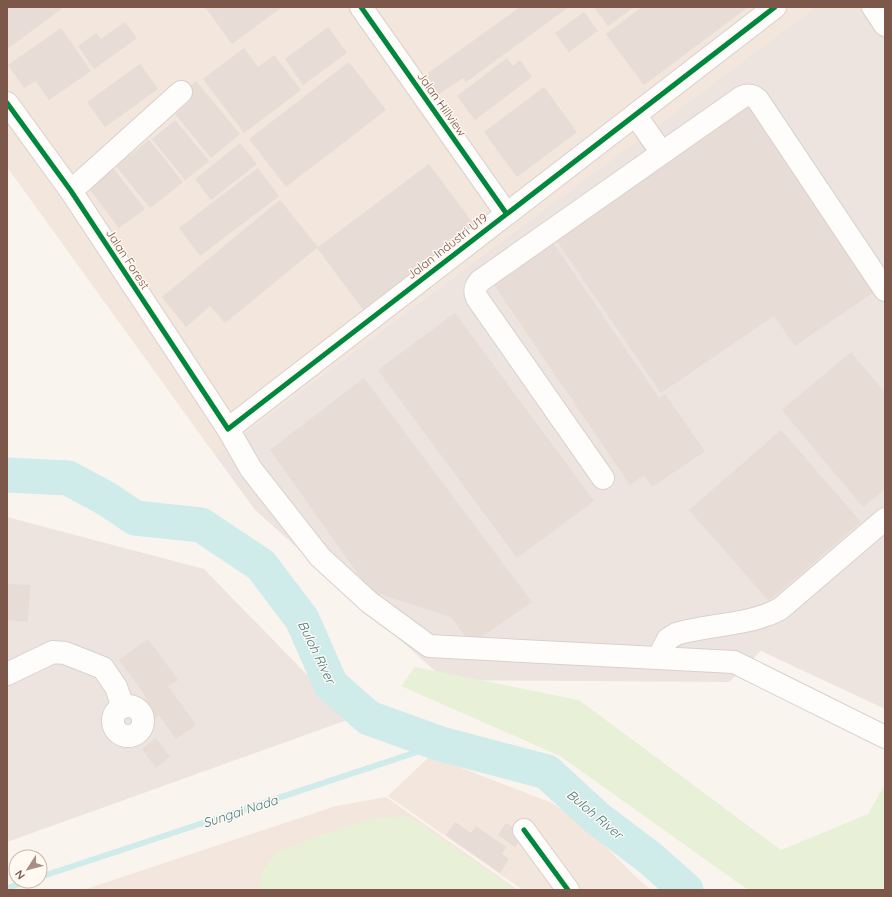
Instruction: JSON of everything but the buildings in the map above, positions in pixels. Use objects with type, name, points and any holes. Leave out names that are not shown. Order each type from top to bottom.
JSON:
[{"type":"street","name":"Jalan Hillview","points":[[361,7],[506,213]]},
{"type":"street","name":"Jalan Industri U19","points":[[228,430],[506,213],[636,116],[775,7]]},
{"type":"street","points":[[873,7],[885,25]]},
{"type":"street","points":[[71,191],[181,92]]},
{"type":"street","points":[[603,478],[477,298],[475,292],[476,286],[480,281],[742,97],[748,95],[754,96],[758,100],[885,290]]},
{"type":"street","name":"Jalan Forest","points":[[7,104],[71,191],[228,430],[251,468],[320,557],[369,602],[429,646],[734,662],[885,737]]},
{"type":"street","points":[[636,116],[662,153]]},
{"type":"street","points":[[658,658],[668,639],[676,634],[765,617],[780,609],[885,519]]},
{"type":"street","points":[[7,674],[53,652],[65,653],[103,668],[116,687],[123,707]]},
{"type":"street","points":[[524,830],[568,890]]},
{"type":"shaded area","points":[[7,7],[816,7],[215,455],[7,167]]},
{"type":"shaded area","points":[[816,7],[885,7],[885,709],[761,651],[729,682],[445,680],[255,510],[215,455]]},
{"type":"shaded area","points":[[7,517],[204,569],[350,719],[7,842]]},
{"type":"shaded area","points":[[430,756],[552,803],[579,820],[651,890],[523,890],[388,796]]},
{"type":"shaded area","points":[[386,797],[518,890],[83,890],[336,806]]},
{"type":"green space","points":[[415,667],[579,700],[781,850],[868,814],[885,784],[885,890],[748,890],[560,756],[401,686]]},
{"type":"green space","points":[[408,816],[513,888],[512,890],[260,890],[262,872],[276,853],[309,839],[371,819]]},
{"type":"waterway","name":"Buloh River","points":[[7,475],[68,478],[107,499],[135,518],[201,525],[261,565],[302,619],[331,685],[369,718],[441,744],[547,772],[597,818],[650,858],[686,890]]},
{"type":"waterway","name":"Sungai Nada","points":[[48,874],[441,744]]},
{"type":"cycle path","points":[[361,7],[506,213]]},
{"type":"cycle path","points":[[7,103],[71,191],[228,429],[775,7]]},
{"type":"cycle path","points":[[524,830],[568,890]]}]
